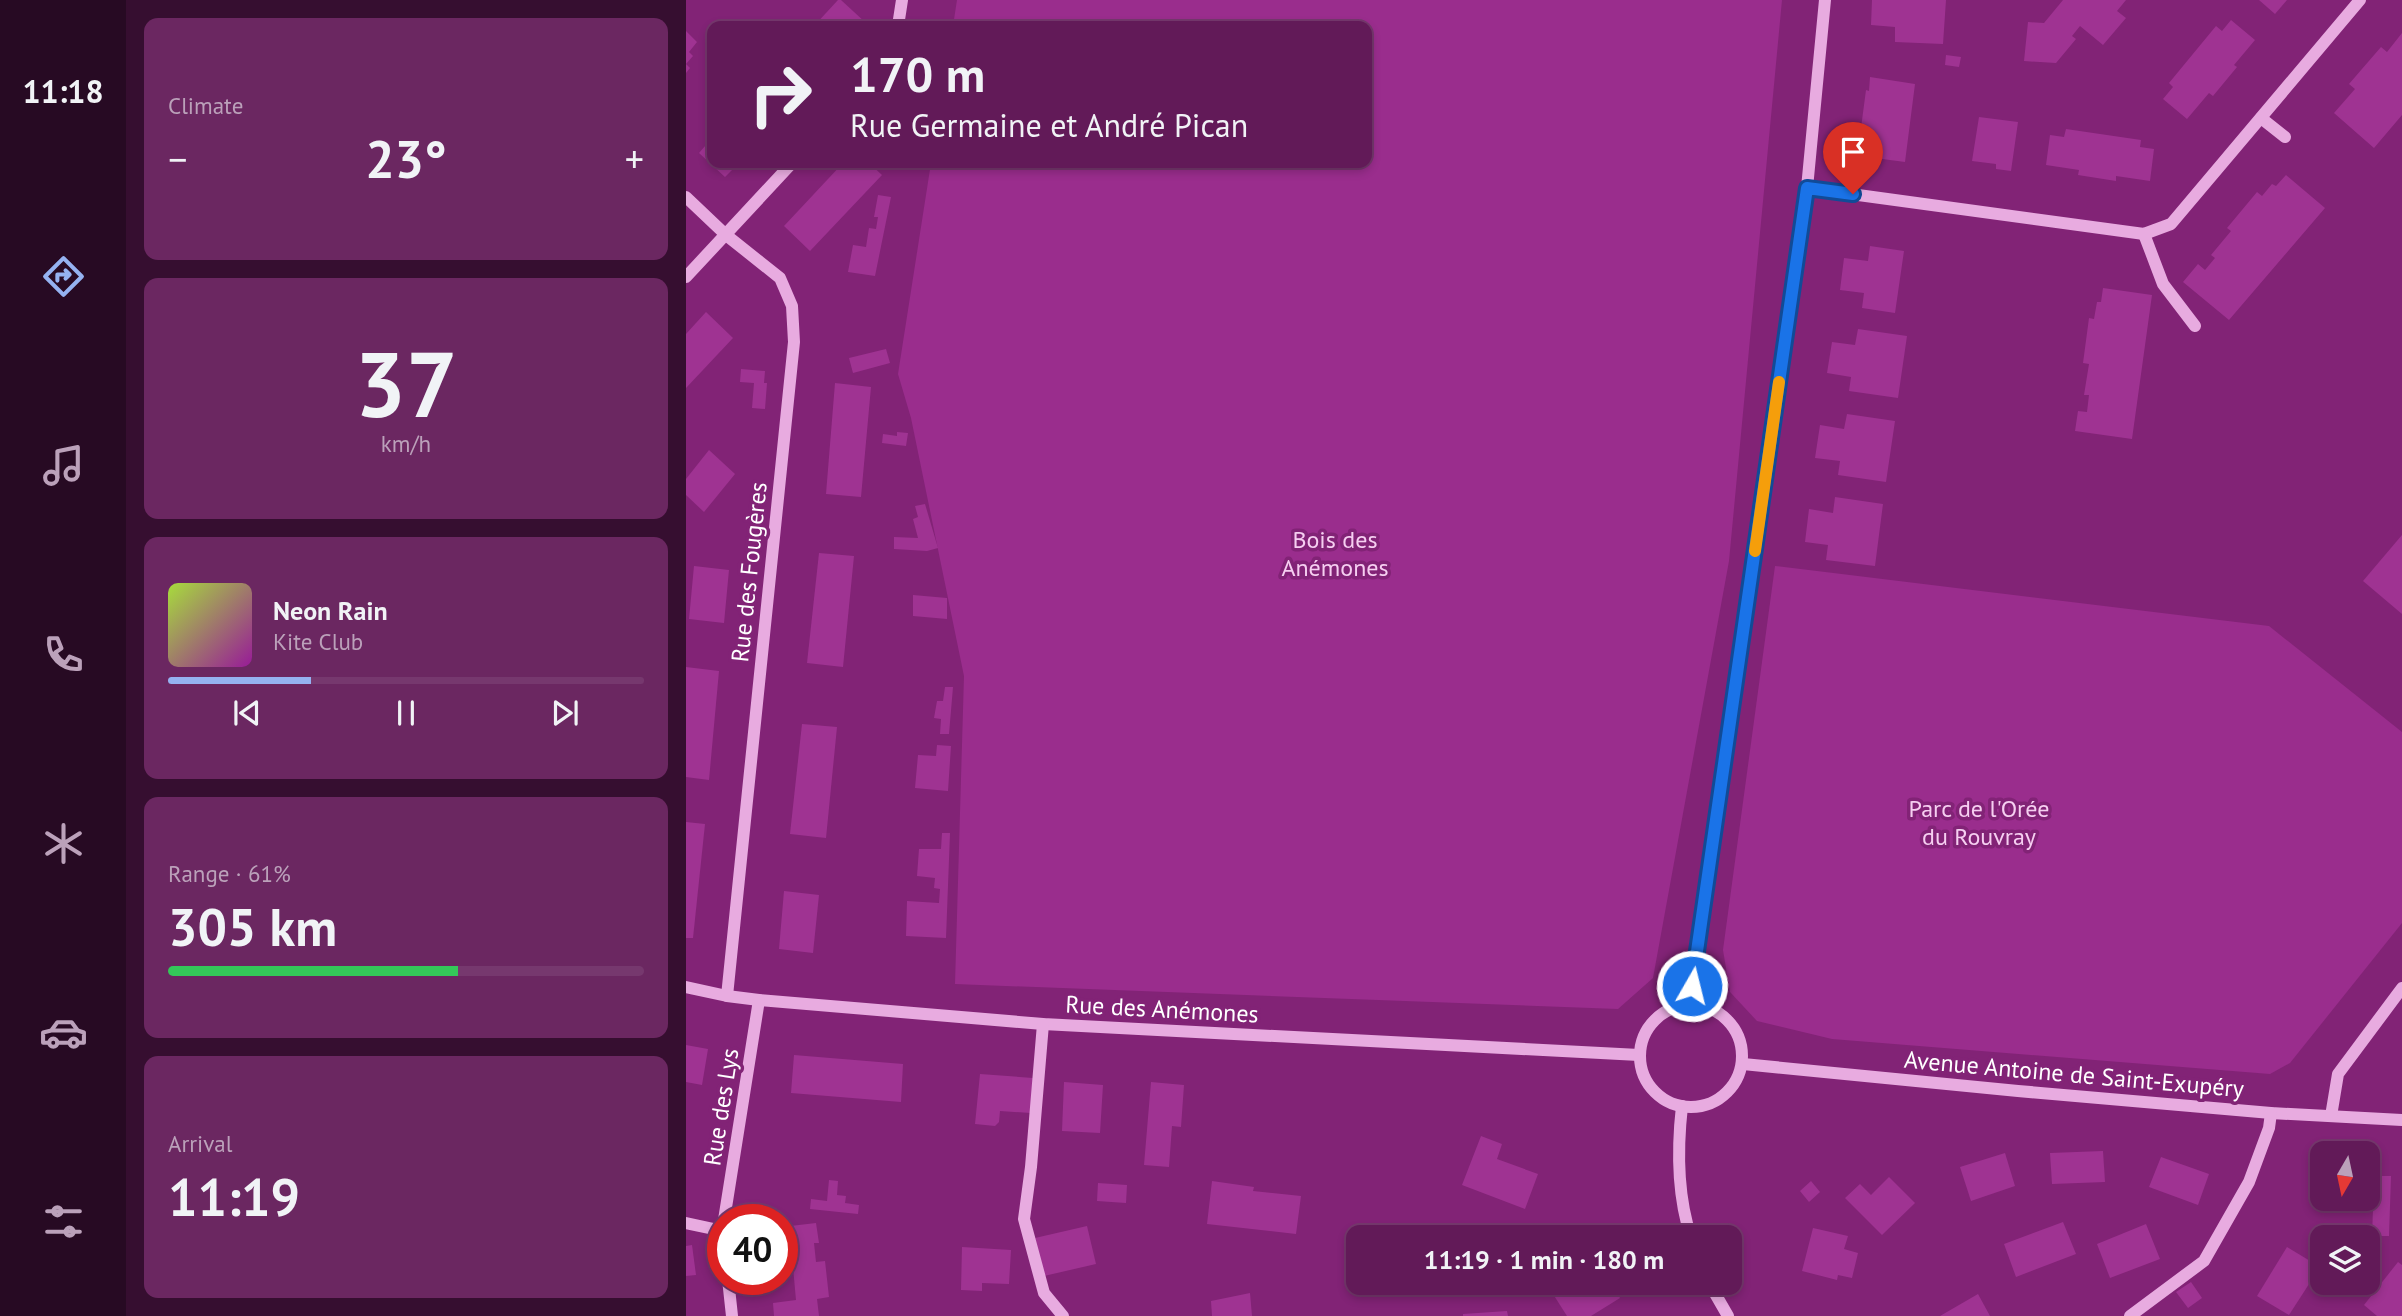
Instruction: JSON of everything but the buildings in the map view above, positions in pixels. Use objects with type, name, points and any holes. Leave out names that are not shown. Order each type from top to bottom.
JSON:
[{"type":"street","points":[[899,21],[902,0]]},
{"type":"street","points":[[1690,1004],[1807,188],[1825,0]]},
{"type":"street","points":[[1807,188],[2144,234],[2171,224],[2360,0]]},
{"type":"street","points":[[2261,118],[2285,137]]},
{"type":"street","points":[[686,278],[787,168]]},
{"type":"street","name":"Rue des Fougères","points":[[686,197],[726,235],[780,278],[792,306],[793,342],[727,996]]},
{"type":"street","points":[[2144,234],[2163,284],[2195,326]]},
{"type":"street","name":"Rue des Anémones","points":[[686,987],[759,1000],[1043,1024],[1639,1055]]},
{"type":"street","points":[[2330,1115],[2337,1074],[2402,988]]},
{"type":"street","name":"Rue des Lys","points":[[727,1204],[759,1000]]},
{"type":"street","points":[[1690,1004],[1708,1008],[1723,1016],[1732,1025],[1741,1042],[1742,1064],[1738,1079],[1722,1098],[1703,1107],[1682,1106],[1662,1100],[1649,1087],[1641,1071],[1639,1055],[1646,1030],[1659,1015],[1671,1008],[1690,1004]]},
{"type":"street","points":[[1043,1024],[1024,1219],[1044,1293],[1063,1316]]},
{"type":"street","name":"Avenue Antoine de Saint-Exupéry","points":[[1742,1064],[2271,1113],[2402,1121]]},
{"type":"street","points":[[1682,1106],[1678,1152],[1687,1225]]},
{"type":"street","points":[[2130,1316],[2204,1261],[2249,1181],[2269,1128],[2271,1113]]},
{"type":"street","points":[[686,1223],[707,1228]]},
{"type":"street","points":[[730,1295],[732,1316]]},
{"type":"street","points":[[1716,1295],[1728,1316]]},
{"type":"green space","name":"Bois des Anémones","points":[[957,0],[1782,0],[1729,561],[1653,978],[1618,1009],[955,984],[964,676],[911,418],[898,374],[930,168],[1372,168],[1372,21],[954,21]]},
{"type":"green space","name":"Parc de l'Orée du Rouvray","points":[[1775,566],[2269,626],[2402,732],[2402,923],[2290,1063],[2270,1074],[1832,1039],[1757,1021],[1730,992],[1723,950]]},
{"type":"slow traffic","points":[[1755,551],[1779,382]]},
{"type":"route","points":[[1692,986],[1807,188],[1853,194]]}]
